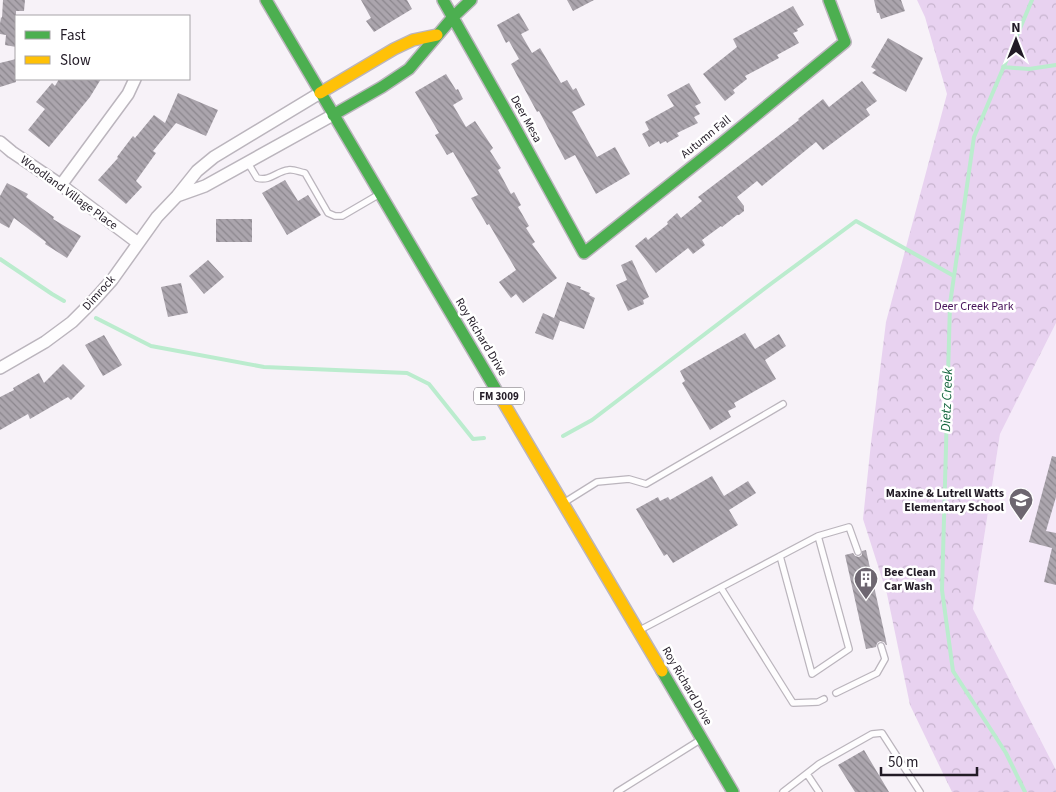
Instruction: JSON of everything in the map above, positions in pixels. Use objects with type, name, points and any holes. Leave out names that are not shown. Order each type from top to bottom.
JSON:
[{"type":"street","name":"Roy Richard Drive","points":[[266,0],[732,792]]},
{"type":"street","name":"Deer Mesa","points":[[443,0],[584,253]]},
{"type":"street","points":[[333,115],[382,87],[408,68],[472,0]]},
{"type":"street","name":"Autumn Fall","points":[[584,253],[845,42],[829,0]]},
{"type":"street","points":[[320,93],[394,49],[413,40],[437,35]]},
{"type":"street","points":[[61,185],[128,94],[135,80]]},
{"type":"street","name":"Dimrock","points":[[0,368],[45,342],[72,322],[94,300],[112,280],[157,217],[196,172],[214,157],[320,93]]},
{"type":"street","name":"Dimrock","points":[[177,196],[205,186],[333,115]]},
{"type":"street","name":"Woodland Village Place","points":[[0,142],[138,243]]},
{"type":"lane","points":[[248,163],[257,178],[262,180],[292,169],[305,173],[328,213],[335,216],[342,216],[380,194]]},
{"type":"lane","points":[[563,503],[596,482],[629,479],[646,484],[783,404]]},
{"type":"lane","points":[[638,631],[818,536],[849,527],[858,552]]},
{"type":"lane","points":[[780,556],[812,674],[849,649],[818,536]]},
{"type":"lane","points":[[721,588],[792,704],[818,702],[824,699]]},
{"type":"lane","points":[[836,694],[878,673],[885,659],[881,646]]},
{"type":"lane","points":[[783,792],[819,764],[872,734],[882,733],[920,792]]},
{"type":"lane","points":[[617,792],[702,739]]},
{"type":"lane","points":[[807,774],[819,792]]},
{"type":"shaded area","name":"Maxine & Lutrell Watts Elementary School","points":[[1056,323],[1056,770],[973,609],[1000,434]]},
{"type":"green space","name":"Deer Creek Park","points":[[917,0],[1056,0],[1056,323],[1000,434],[973,609],[1056,770],[1056,792],[952,792],[910,705],[887,594],[863,519],[886,322],[947,94],[925,17]]},
{"type":"building","points":[[3,0],[25,0],[24,11],[16,11],[15,15],[15,47],[5,45],[6,35],[0,34]]},
{"type":"building","points":[[361,0],[407,0],[412,9],[374,32],[366,21],[371,18]]},
{"type":"building","points":[[567,0],[594,0],[573,11]]},
{"type":"building","points":[[874,0],[901,0],[905,11],[881,19],[879,13],[877,13]]},
{"type":"building","points":[[793,6],[804,25],[793,33],[799,43],[777,55],[779,58],[745,76],[747,79],[733,90],[735,93],[725,101],[703,74],[737,47],[733,39]]},
{"type":"building","points":[[519,13],[529,30],[521,34],[532,53],[540,48],[561,83],[567,80],[573,90],[576,88],[585,105],[572,112],[597,157],[615,147],[630,174],[596,194],[575,155],[565,160],[511,64],[519,59],[509,41],[506,43],[497,25]]},
{"type":"building","points":[[888,38],[923,58],[906,92],[872,73],[876,70],[871,67]]},
{"type":"building","points":[[15,59],[16,82],[0,87],[0,63]]},
{"type":"building","points":[[446,74],[463,99],[453,105],[466,127],[475,121],[493,148],[490,151],[501,168],[498,170],[511,194],[514,192],[521,205],[518,207],[529,226],[526,228],[535,242],[532,244],[557,278],[523,303],[516,294],[511,298],[499,282],[516,270],[471,198],[478,195],[453,152],[447,155],[435,135],[439,133],[415,92]]},
{"type":"building","points":[[58,80],[100,80],[90,97],[49,147],[28,130],[45,109],[36,102],[52,83],[55,86]]},
{"type":"building","points":[[862,81],[877,101],[866,109],[870,115],[823,150],[816,142],[762,186],[757,181],[737,197],[744,206],[744,211],[702,240],[705,245],[693,254],[688,248],[656,273],[635,246],[646,237],[648,240],[668,224],[667,222],[677,213],[681,218],[702,201],[698,197],[799,120],[823,99],[829,107]]},
{"type":"building","points":[[689,83],[701,103],[695,106],[700,114],[694,117],[698,123],[677,133],[679,136],[667,143],[666,141],[660,144],[659,141],[649,147],[642,134],[649,130],[645,122],[674,106],[667,95]]},
{"type":"building","points":[[178,93],[218,110],[206,136],[176,123],[153,151],[156,153],[136,181],[142,187],[126,204],[98,180],[118,158],[133,136],[135,138],[154,115],[165,123]]},
{"type":"building","points":[[285,180],[298,201],[308,195],[321,215],[287,235],[262,193]]},
{"type":"building","points":[[7,183],[28,194],[26,197],[54,217],[53,219],[81,236],[67,258],[45,244],[46,242],[14,218],[9,228],[0,223],[0,196]]},
{"type":"building","points":[[216,219],[252,219],[252,242],[216,242]]},
{"type":"building","points":[[208,260],[224,277],[204,294],[189,276]]},
{"type":"building","points":[[632,260],[649,297],[643,300],[644,304],[628,311],[616,285],[627,280],[621,265]]},
{"type":"building","points":[[567,282],[581,287],[580,289],[590,293],[589,295],[595,298],[584,329],[558,320],[560,321],[553,340],[535,333],[543,313],[554,318]]},
{"type":"building","points":[[181,283],[188,313],[168,317],[161,287]]},
{"type":"building","points":[[745,333],[755,349],[779,334],[786,346],[765,360],[776,379],[734,403],[736,407],[728,411],[731,417],[710,430],[682,383],[685,381],[680,371]]},
{"type":"building","points":[[104,335],[122,365],[103,376],[85,345]]},
{"type":"building","points":[[63,364],[85,386],[71,400],[68,397],[30,419],[28,414],[0,430],[0,397],[39,373],[44,383]]},
{"type":"building","points":[[1052,456],[1056,457],[1056,497],[1046,531],[1056,533],[1056,585],[1044,582],[1052,548],[1029,542]]},
{"type":"building","points":[[712,476],[724,496],[748,481],[756,493],[729,510],[738,525],[673,563],[667,554],[664,556],[636,509],[658,497],[660,501],[668,497],[670,500]]},
{"type":"building","name":"Bee Clean Car Wash","points":[[866,550],[887,645],[880,641],[876,647],[866,649],[845,555],[853,553],[859,557],[862,555],[862,551]]},
{"type":"building","points":[[864,750],[889,792],[855,792],[838,765]]},
{"type":"waterway","name":"Dietz Creek","points":[[1025,792],[1006,753],[953,671],[942,590],[950,304],[974,137],[1032,0]]},
{"type":"waterway","points":[[1003,67],[1029,69],[1056,65]]},
{"type":"waterway","points":[[563,436],[592,420],[856,221],[954,276]]},
{"type":"waterway","points":[[0,259],[64,301]]},
{"type":"waterway","points":[[96,318],[151,346],[264,367],[407,373],[429,384],[473,439],[484,438]]},
{"type":"traffic: fast","points":[[266,0],[502,400]]},
{"type":"traffic: fast","points":[[443,0],[584,253],[845,42],[829,0]]},
{"type":"traffic: fast","points":[[333,115],[409,69],[453,17],[471,0]]},
{"type":"traffic: fast","points":[[662,671],[733,792]]},
{"type":"traffic: slow","points":[[320,93],[394,49],[413,40],[437,35]]},
{"type":"traffic: slow","points":[[502,400],[662,671]]},
{"type":"place","name":"Maxine & Lutrell Watts Elementary School","points":[[1021,521]]},
{"type":"place","name":"Bee Clean Car Wash","points":[[866,600]]}]
